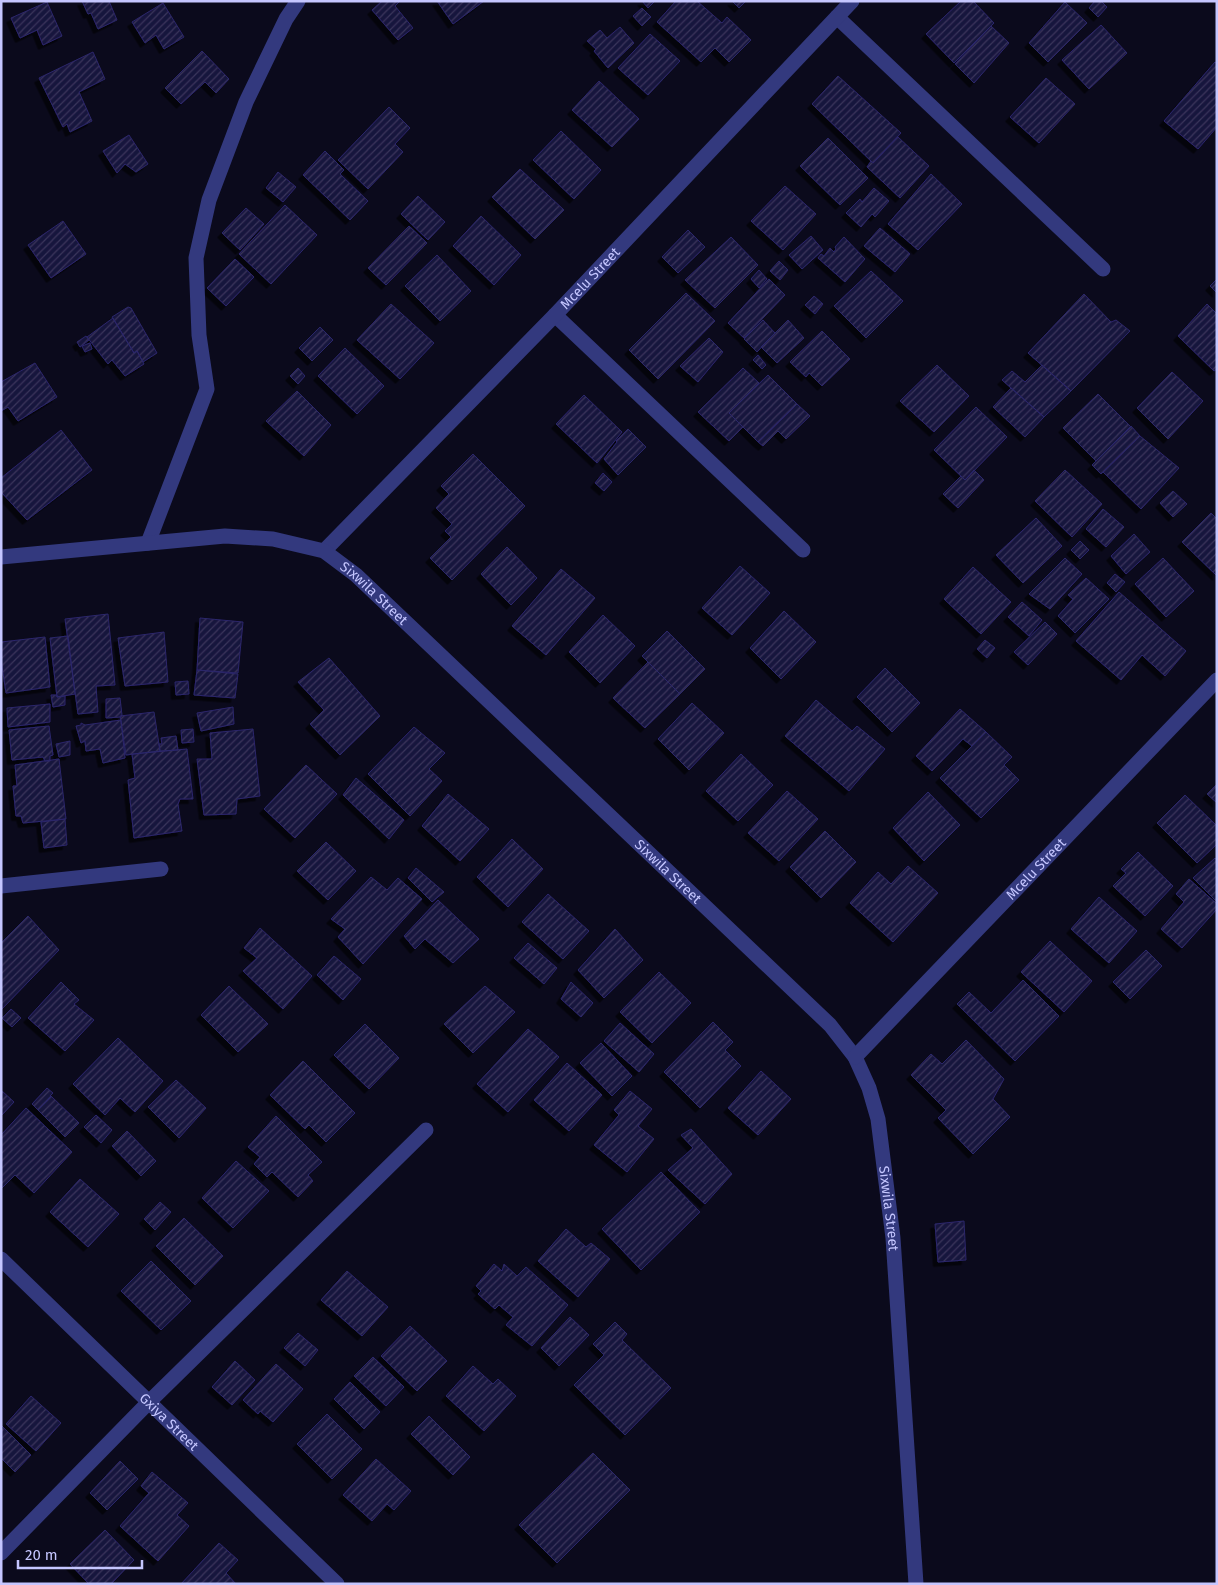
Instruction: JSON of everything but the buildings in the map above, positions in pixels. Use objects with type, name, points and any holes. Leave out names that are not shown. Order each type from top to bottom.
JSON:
[{"type":"street","points":[[148,543],[207,389],[199,335],[196,258],[209,200],[246,102],[286,19],[298,1]]},
{"type":"street","name":"Mcelu Street","points":[[324,551],[555,316],[852,1]]},
{"type":"street","points":[[838,17],[1104,269]]},
{"type":"street","points":[[555,316],[803,550]]},
{"type":"street","name":"Sixwila Street","points":[[1,558],[225,536],[273,539],[324,551],[356,575],[830,1025],[854,1057],[869,1088],[878,1119],[893,1238],[916,1584]]},
{"type":"street","name":"Mcelu Street","points":[[854,1057],[1217,680]]},
{"type":"street","points":[[1,886],[161,869]]},
{"type":"street","points":[[1,1553],[149,1402],[426,1130]]},
{"type":"street","name":"Gxiya Street","points":[[1,1259],[337,1584]]}]
